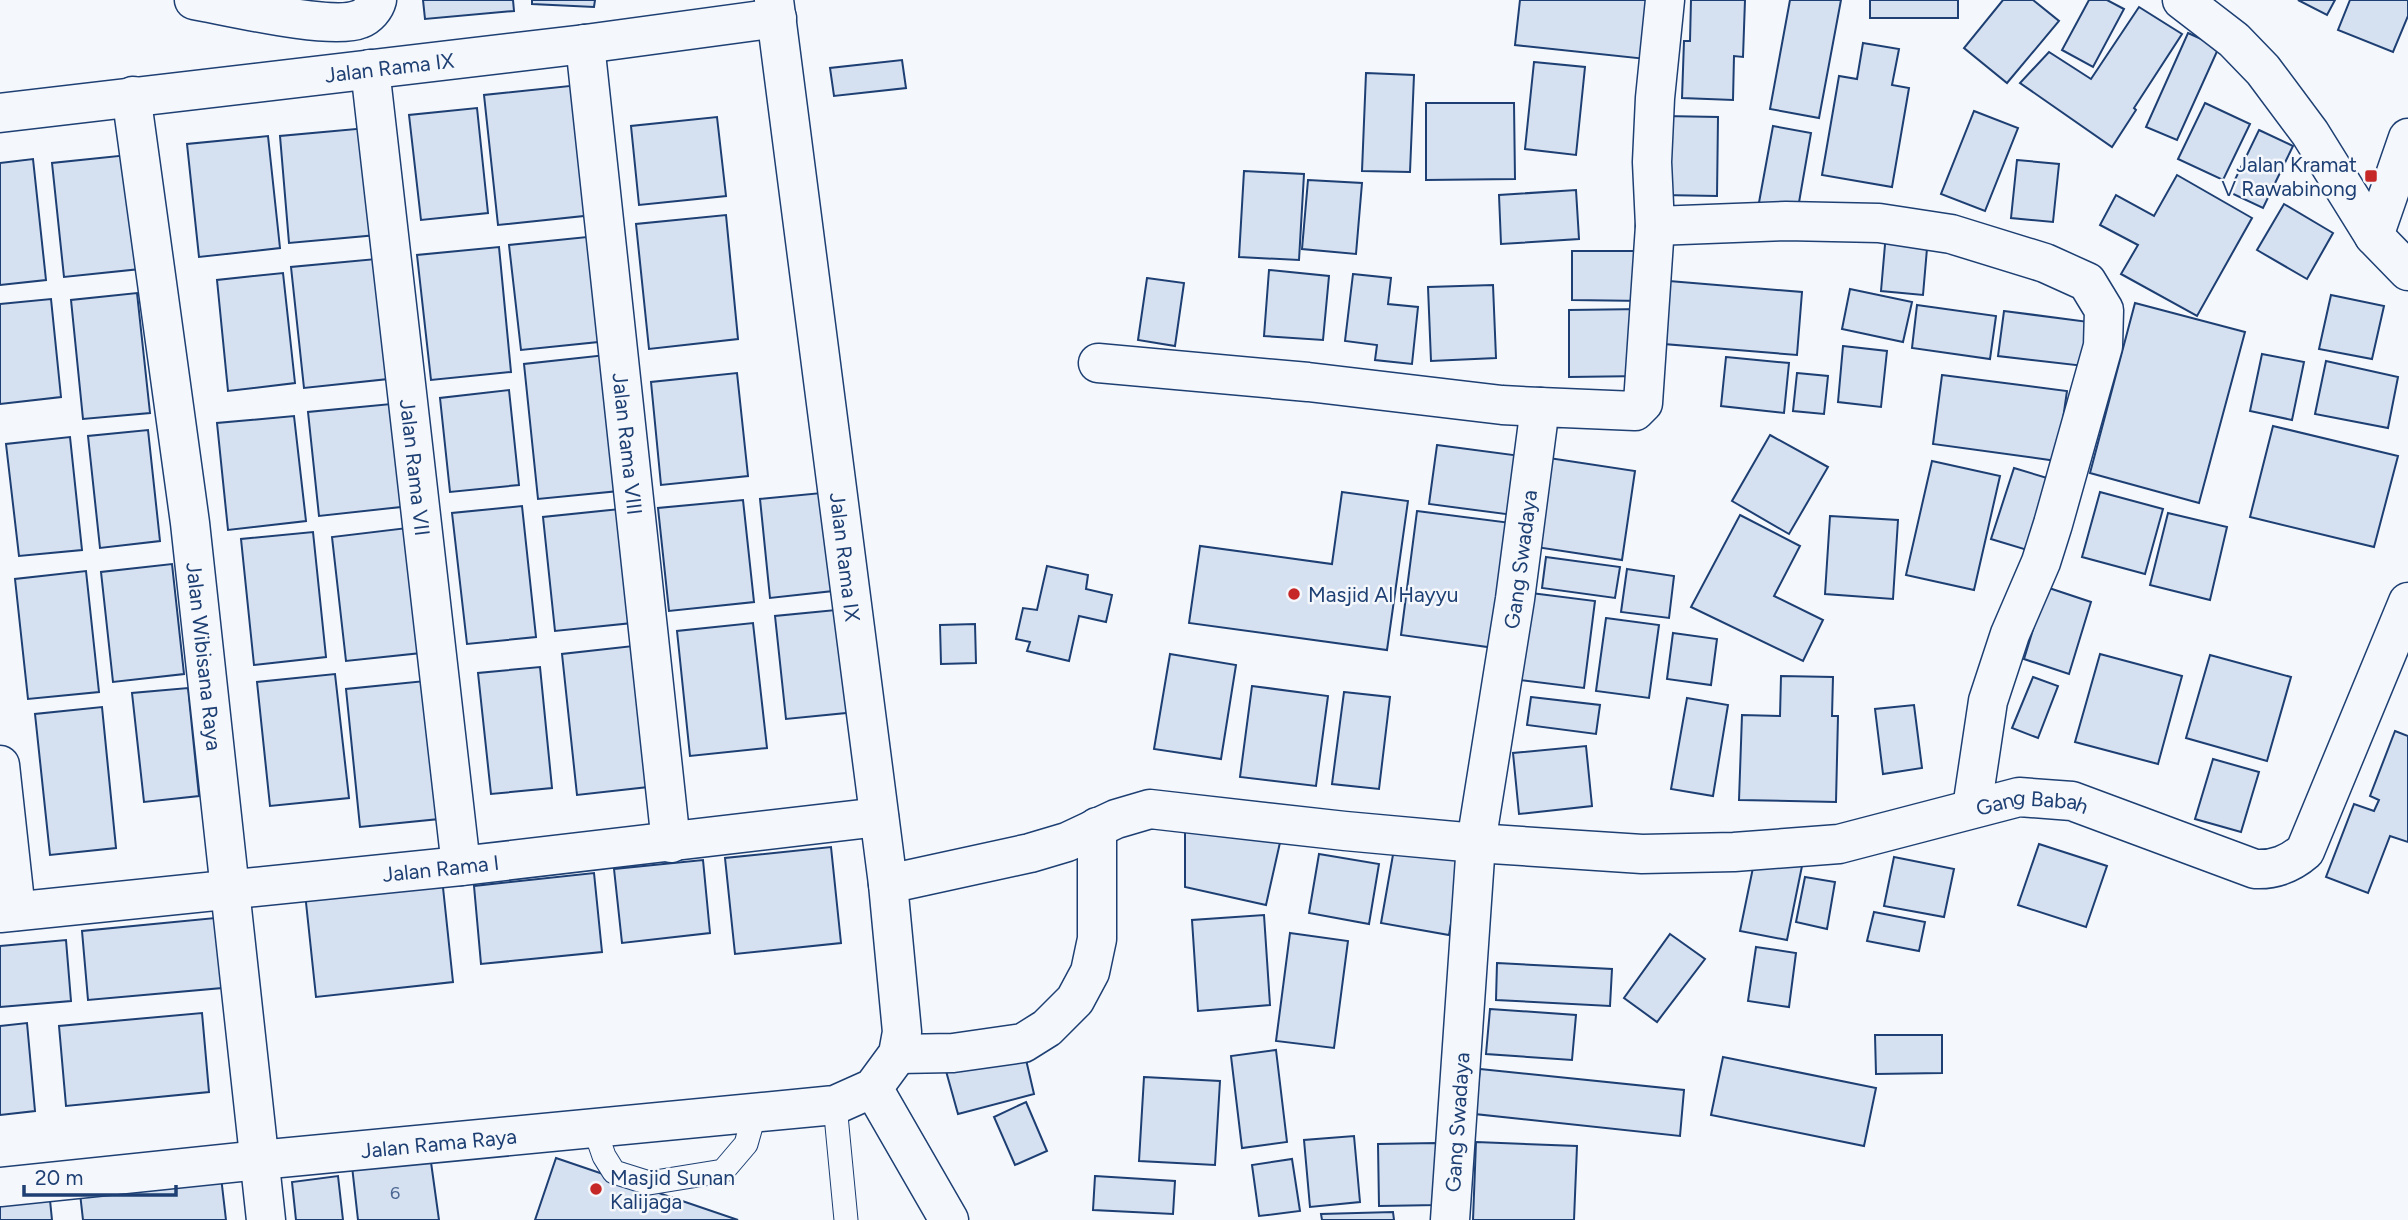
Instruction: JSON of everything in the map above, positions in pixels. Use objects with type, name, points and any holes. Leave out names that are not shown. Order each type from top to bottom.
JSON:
[{"type":"street","points":[[194,0],[327,24],[359,20],[375,8],[377,0]]},
{"type":"street","points":[[1098,363],[1540,407],[1635,411],[1640,408],[1643,403],[1656,226],[1652,162],[1655,98],[1665,0]]},
{"type":"street","points":[[2182,0],[2234,40],[2263,70],[2310,133],[2374,236],[2408,271]]},
{"type":"street","name":"Jalan Rama IX","points":[[0,113],[585,44],[776,9],[888,884],[902,1032],[898,1054]]},
{"type":"street","name":"Jalan Rama VIII","points":[[585,44],[671,843]]},
{"type":"street","name":"Jalan Rama VII","points":[[370,69],[461,866]]},
{"type":"street","name":"Jalan Wibisana Raya","points":[[133,96],[190,523],[266,1220]]},
{"type":"street","points":[[2374,236],[2408,138]]},
{"type":"street","points":[[1656,226],[1786,221],[1879,223],[1951,234],[2045,263],[2087,282],[2104,310],[2102,346],[2060,500],[2041,562],[2010,634],[1988,701],[1972,808]]},
{"type":"street","name":"Gang Swadaya","points":[[1450,1220],[1476,842],[1515,599],[1540,407]]},
{"type":"street","name":"Gang Babah","points":[[888,884],[1030,853],[1067,842],[1116,819],[1150,809],[1345,831],[1476,842],[1642,853],[1734,852],[1839,844],[2019,797],[2072,801],[2255,869],[2269,870],[2292,862],[2305,851],[2408,602]]},
{"type":"street","points":[[0,765],[8,912]]},
{"type":"street","name":"Jalan Rama I","points":[[8,912],[461,866],[879,817]]},
{"type":"street","points":[[949,1220],[873,1088],[898,1054],[953,1053],[1023,1042],[1047,1028],[1075,1000],[1090,972],[1097,939],[1097,827]]},
{"type":"street","name":"Jalan Rama Raya","points":[[0,1188],[259,1160],[835,1105],[873,1088]]},
{"type":"lane","points":[[835,1105],[846,1220]]},
{"type":"lane","points":[[594,1127],[604,1156],[614,1172],[649,1183],[723,1171],[746,1143],[755,1112]]},
{"type":"building","points":[[423,0],[513,0],[514,11],[425,19]]},
{"type":"building","points":[[532,0],[595,0],[594,7],[532,4]]},
{"type":"building","points":[[1520,0],[1652,0],[1646,59],[1515,45]]},
{"type":"building","points":[[1691,0],[1745,0],[1743,57],[1734,56],[1733,100],[1682,98],[1684,41],[1690,41]]},
{"type":"building","points":[[1790,0],[1841,0],[1819,118],[1770,109]]},
{"type":"building","points":[[1870,0],[1958,0],[1958,18],[1870,18]]},
{"type":"building","points":[[2003,0],[2033,0],[2059,21],[2007,83],[1964,48]]},
{"type":"building","points":[[2089,0],[2107,0],[2124,9],[2093,67],[2062,50]]},
{"type":"building","points":[[2298,0],[2335,0],[2327,15]]},
{"type":"building","points":[[2350,0],[2408,0],[2408,16],[2393,52],[2338,30]]},
{"type":"building","points":[[2139,7],[2182,34],[2112,147],[2020,83],[2049,52],[2091,79]]},
{"type":"building","points":[[2188,33],[2219,47],[2177,140],[2146,127]]},
{"type":"building","points":[[1863,43],[1899,49],[1892,85],[1909,88],[1892,187],[1822,175],[1839,76],[1857,79]]},
{"type":"building","points":[[902,60],[906,88],[834,96],[830,68]]},
{"type":"building","points":[[1534,62],[1585,67],[1576,155],[1525,149]]},
{"type":"building","points":[[1366,73],[1414,75],[1410,172],[1362,171]]},
{"type":"building","points":[[579,85],[593,215],[498,225],[484,95]]},
{"type":"building","points":[[1426,103],[1514,103],[1515,179],[1426,180]]},
{"type":"building","points":[[2205,103],[2250,124],[2223,180],[2178,159]]},
{"type":"building","points":[[477,108],[488,213],[421,220],[409,115]]},
{"type":"building","points":[[1974,111],[2018,128],[1985,211],[1941,194]]},
{"type":"building","points":[[1664,116],[1718,117],[1717,196],[1662,195]]},
{"type":"building","points":[[717,117],[726,196],[639,205],[631,126]]},
{"type":"building","points":[[1773,126],[1811,133],[1797,214],[1758,208]]},
{"type":"building","points":[[367,128],[377,235],[289,243],[280,136]]},
{"type":"building","points":[[2259,130],[2293,146],[2263,208],[2229,192]]},
{"type":"building","points":[[268,136],[280,248],[199,257],[187,144]]},
{"type":"building","points":[[128,155],[140,269],[64,277],[52,163]]},
{"type":"building","points":[[33,159],[46,280],[0,285],[0,163]]},
{"type":"building","points":[[2017,160],[2059,164],[2053,222],[2011,218]]},
{"type":"building","points":[[1244,171],[1304,174],[1299,260],[1239,257]]},
{"type":"building","points":[[2177,175],[2252,218],[2197,316],[2121,274],[2138,245],[2100,225],[2116,195],[2154,216]]},
{"type":"building","points":[[1308,180],[1362,183],[1356,254],[1302,249]]},
{"type":"building","points":[[1576,190],[1579,239],[1501,244],[1499,195]]},
{"type":"building","points":[[2284,204],[2333,233],[2307,279],[2257,250]]},
{"type":"building","points":[[726,215],[738,339],[649,349],[636,224]]},
{"type":"building","points":[[1886,233],[1928,237],[1923,295],[1881,291]]},
{"type":"building","points":[[597,236],[608,341],[521,350],[509,245]]},
{"type":"building","points":[[499,247],[511,372],[431,380],[417,255]]},
{"type":"building","points":[[1572,251],[1645,251],[1644,301],[1572,300]]},
{"type":"building","points":[[376,259],[388,379],[304,388],[291,267]]},
{"type":"building","points":[[1269,270],[1329,276],[1323,340],[1264,336]]},
{"type":"building","points":[[283,273],[295,383],[228,391],[217,280]]},
{"type":"building","points":[[1353,274],[1391,278],[1388,304],[1418,307],[1412,364],[1375,360],[1377,345],[1345,341]]},
{"type":"building","points":[[1147,278],[1184,283],[1175,346],[1138,340]]},
{"type":"building","points":[[1669,281],[1802,292],[1797,355],[1664,344]]},
{"type":"building","points":[[1493,285],[1496,358],[1431,361],[1428,287]]},
{"type":"building","points":[[1850,289],[1912,302],[1903,342],[1842,329]]},
{"type":"building","points":[[137,293],[150,413],[83,419],[71,300]]},
{"type":"building","points":[[2331,295],[2384,306],[2372,359],[2319,349]]},
{"type":"building","points":[[51,299],[61,397],[0,404],[0,304]]},
{"type":"building","points":[[2135,303],[2245,332],[2199,503],[2090,473]]},
{"type":"building","points":[[1917,305],[1996,316],[1990,359],[1912,348]]},
{"type":"building","points":[[1643,309],[1643,376],[1569,377],[1569,310]]},
{"type":"building","points":[[2004,311],[2089,322],[2084,366],[1998,356]]},
{"type":"building","points":[[1843,346],[1887,351],[1881,407],[1838,402]]},
{"type":"building","points":[[615,354],[629,490],[538,499],[524,364]]},
{"type":"building","points":[[2262,354],[2304,362],[2292,420],[2250,411]]},
{"type":"building","points":[[1726,357],[1789,363],[1784,413],[1721,406]]},
{"type":"building","points":[[2326,361],[2398,377],[2388,428],[2315,414]]},
{"type":"building","points":[[737,373],[748,476],[661,485],[651,382]]},
{"type":"building","points":[[1797,373],[1828,376],[1824,414],[1793,411]]},
{"type":"building","points":[[1942,375],[2067,391],[2057,461],[1933,444]]},
{"type":"building","points":[[509,390],[519,485],[450,492],[440,398]]},
{"type":"building","points":[[391,404],[401,507],[319,516],[308,412]]},
{"type":"building","points":[[294,416],[306,521],[228,530],[217,423]]},
{"type":"building","points":[[2273,426],[2398,456],[2374,547],[2250,517]]},
{"type":"building","points":[[148,430],[160,541],[100,548],[88,436]]},
{"type":"building","points":[[1770,435],[1828,467],[1789,534],[1732,501]]},
{"type":"building","points":[[70,437],[82,550],[19,556],[6,444]]},
{"type":"building","points":[[1437,445],[1521,456],[1513,515],[1429,504]]},
{"type":"building","points":[[1549,458],[1635,471],[1622,560],[1536,547]]},
{"type":"building","points":[[1932,461],[2000,476],[1974,590],[1906,575]]},
{"type":"building","points":[[2014,468],[2057,481],[2034,552],[1991,539]]},
{"type":"building","points":[[832,492],[842,590],[770,598],[760,499]]},
{"type":"building","name":"Masjid Al Hayyu","points":[[1342,492],[1408,501],[1387,650],[1189,623],[1200,546],[1332,564]]},
{"type":"building","points":[[2100,492],[2163,509],[2145,574],[2082,557]]},
{"type":"building","points":[[743,500],[754,602],[669,611],[658,508]]},
{"type":"building","points":[[522,506],[536,637],[467,644],[452,513]]},
{"type":"building","points":[[620,509],[632,623],[555,631],[543,517]]},
{"type":"building","points":[[1417,511],[1519,524],[1502,649],[1401,635]]},
{"type":"building","points":[[2168,513],[2227,527],[2210,600],[2150,585]]},
{"type":"building","points":[[1740,515],[1800,546],[1774,596],[1823,620],[1803,661],[1691,607]]},
{"type":"building","points":[[1830,516],[1898,520],[1893,599],[1825,594]]},
{"type":"building","points":[[407,528],[421,653],[346,661],[332,537]]},
{"type":"building","points":[[313,532],[326,657],[254,665],[241,539]]},
{"type":"building","points":[[1546,557],[1620,567],[1615,598],[1542,588]]},
{"type":"building","points":[[172,564],[184,674],[113,682],[101,572]]},
{"type":"building","points":[[1047,566],[1088,575],[1086,589],[1112,595],[1106,622],[1079,616],[1069,661],[1027,651],[1030,642],[1016,639],[1023,608],[1037,610]]},
{"type":"building","points":[[1627,569],[1674,576],[1669,618],[1621,612]]},
{"type":"building","points":[[86,571],[99,692],[28,699],[15,579]]},
{"type":"building","points":[[2046,587],[2091,602],[2069,674],[2024,659]]},
{"type":"building","points":[[1531,593],[1595,601],[1584,688],[1519,680]]},
{"type":"building","points":[[846,609],[856,712],[786,719],[775,616]]},
{"type":"building","points":[[1606,618],[1659,625],[1649,698],[1596,691]]},
{"type":"building","points":[[753,623],[767,748],[690,756],[677,631]]},
{"type":"building","points":[[975,624],[976,663],[941,664],[940,625]]},
{"type":"building","points":[[1673,633],[1717,639],[1711,685],[1667,679]]},
{"type":"building","points":[[642,645],[657,786],[577,795],[562,654]]},
{"type":"building","points":[[1170,654],[1236,665],[1221,759],[1154,749]]},
{"type":"building","points":[[2100,654],[2182,676],[2158,764],[2075,742]]},
{"type":"building","points":[[2210,655],[2291,677],[2267,761],[2186,738]]},
{"type":"building","points":[[540,667],[552,788],[491,794],[478,673]]},
{"type":"building","points":[[335,674],[349,798],[270,806],[257,682]]},
{"type":"building","points":[[1781,676],[1833,677],[1832,716],[1838,716],[1836,802],[1739,800],[1742,715],[1780,716]]},
{"type":"building","points":[[2033,677],[2058,686],[2038,738],[2012,728]]},
{"type":"building","points":[[425,681],[439,819],[360,827],[346,689]]},
{"type":"building","points":[[1252,686],[1328,696],[1316,786],[1240,777]]},
{"type":"building","points":[[188,688],[199,796],[144,802],[132,693]]},
{"type":"building","points":[[1344,692],[1390,697],[1379,789],[1332,784]]},
{"type":"building","points":[[1531,697],[1600,705],[1596,734],[1527,725]]},
{"type":"building","points":[[1687,698],[1728,705],[1713,796],[1671,789]]},
{"type":"building","points":[[1914,705],[1922,768],[1883,774],[1875,709]]},
{"type":"building","points":[[102,707],[116,848],[50,855],[35,714]]},
{"type":"building","points":[[2395,731],[2408,736],[2408,842],[2390,836],[2368,893],[2326,877],[2354,804],[2374,811],[2379,800],[2370,796]]},
{"type":"building","points":[[1586,746],[1592,806],[1519,814],[1513,753]]},
{"type":"building","points":[[2213,759],[2259,772],[2241,832],[2195,819]]},
{"type":"building","points":[[1185,816],[1281,838],[1266,905],[1185,887]]},
{"type":"building","points":[[2039,844],[2107,866],[2086,927],[2018,905]]},
{"type":"building","points":[[831,847],[841,943],[735,954],[725,858]]},
{"type":"building","points":[[1394,849],[1462,861],[1449,935],[1381,923]]},
{"type":"building","points":[[1319,854],[1379,864],[1369,924],[1309,913]]},
{"type":"building","points":[[1894,857],[1954,869],[1944,917],[1884,906]]},
{"type":"building","points":[[1755,858],[1802,866],[1787,940],[1740,931]]},
{"type":"building","points":[[703,860],[710,933],[622,943],[614,869]]},
{"type":"building","points":[[594,873],[602,952],[481,964],[474,886]]},
{"type":"building","points":[[1805,877],[1835,882],[1827,929],[1796,922]]},
{"type":"building","points":[[442,878],[453,982],[316,997],[305,893]]},
{"type":"building","points":[[1874,912],[1925,922],[1919,951],[1867,941]]},
{"type":"building","points":[[1264,915],[1270,1005],[1198,1011],[1192,920]]},
{"type":"building","points":[[215,918],[222,988],[88,1000],[82,931]]},
{"type":"building","points":[[1290,933],[1348,941],[1334,1048],[1276,1041]]},
{"type":"building","points":[[1670,934],[1705,959],[1657,1022],[1624,998]]},
{"type":"building","points":[[66,940],[71,1001],[0,1007],[0,946]]},
{"type":"building","points":[[1756,947],[1796,953],[1789,1007],[1748,1001]]},
{"type":"building","points":[[1497,963],[1612,969],[1610,1006],[1496,1000]]},
{"type":"building","points":[[1490,1009],[1576,1015],[1572,1060],[1486,1054]]},
{"type":"building","points":[[202,1013],[209,1092],[66,1106],[59,1026]]},
{"type":"building","points":[[27,1023],[35,1111],[0,1115],[0,1026]]},
{"type":"building","points":[[1875,1035],[1942,1035],[1942,1073],[1876,1074]]},
{"type":"building","points":[[1276,1050],[1287,1142],[1242,1148],[1231,1056]]},
{"type":"building","points":[[1024,1051],[1034,1094],[958,1114],[946,1071]]},
{"type":"building","points":[[1723,1057],[1876,1088],[1864,1146],[1711,1115]]},
{"type":"building","points":[[1480,1069],[1684,1090],[1680,1136],[1475,1114]]},
{"type":"building","points":[[1144,1077],[1220,1081],[1215,1165],[1139,1161]]},
{"type":"building","points":[[1026,1102],[1047,1151],[1015,1165],[994,1117]]},
{"type":"building","points":[[1354,1136],[1360,1202],[1310,1207],[1304,1140]]},
{"type":"building","points":[[1476,1142],[1577,1146],[1574,1220],[1473,1220]]},
{"type":"building","points":[[1436,1143],[1437,1205],[1379,1206],[1378,1144]]},
{"type":"building","points":[[430,1155],[439,1220],[358,1220],[352,1166]]},
{"type":"building","name":"Masjid Sunan Kalijaga","points":[[556,1158],[738,1220],[535,1220]]},
{"type":"building","points":[[1292,1159],[1300,1211],[1259,1216],[1252,1165]]},
{"type":"building","points":[[220,1168],[226,1220],[83,1220],[79,1184]]},
{"type":"building","points":[[338,1176],[343,1220],[296,1220],[292,1182]]},
{"type":"building","points":[[1095,1176],[1175,1181],[1173,1214],[1093,1210]]},
{"type":"building","points":[[49,1190],[52,1220],[0,1220],[0,1196]]},
{"type":"building","points":[[1393,1212],[1394,1220],[1322,1220],[1321,1214]]},
{"type":"place","name":"Jalan Kramat V Rawabinong","points":[[2371,176]]},
{"type":"place","name":"Masjid Al Hayyu","points":[[1294,594]]},
{"type":"place","name":"Masjid Sunan Kalijaga","points":[[596,1189]]}]
